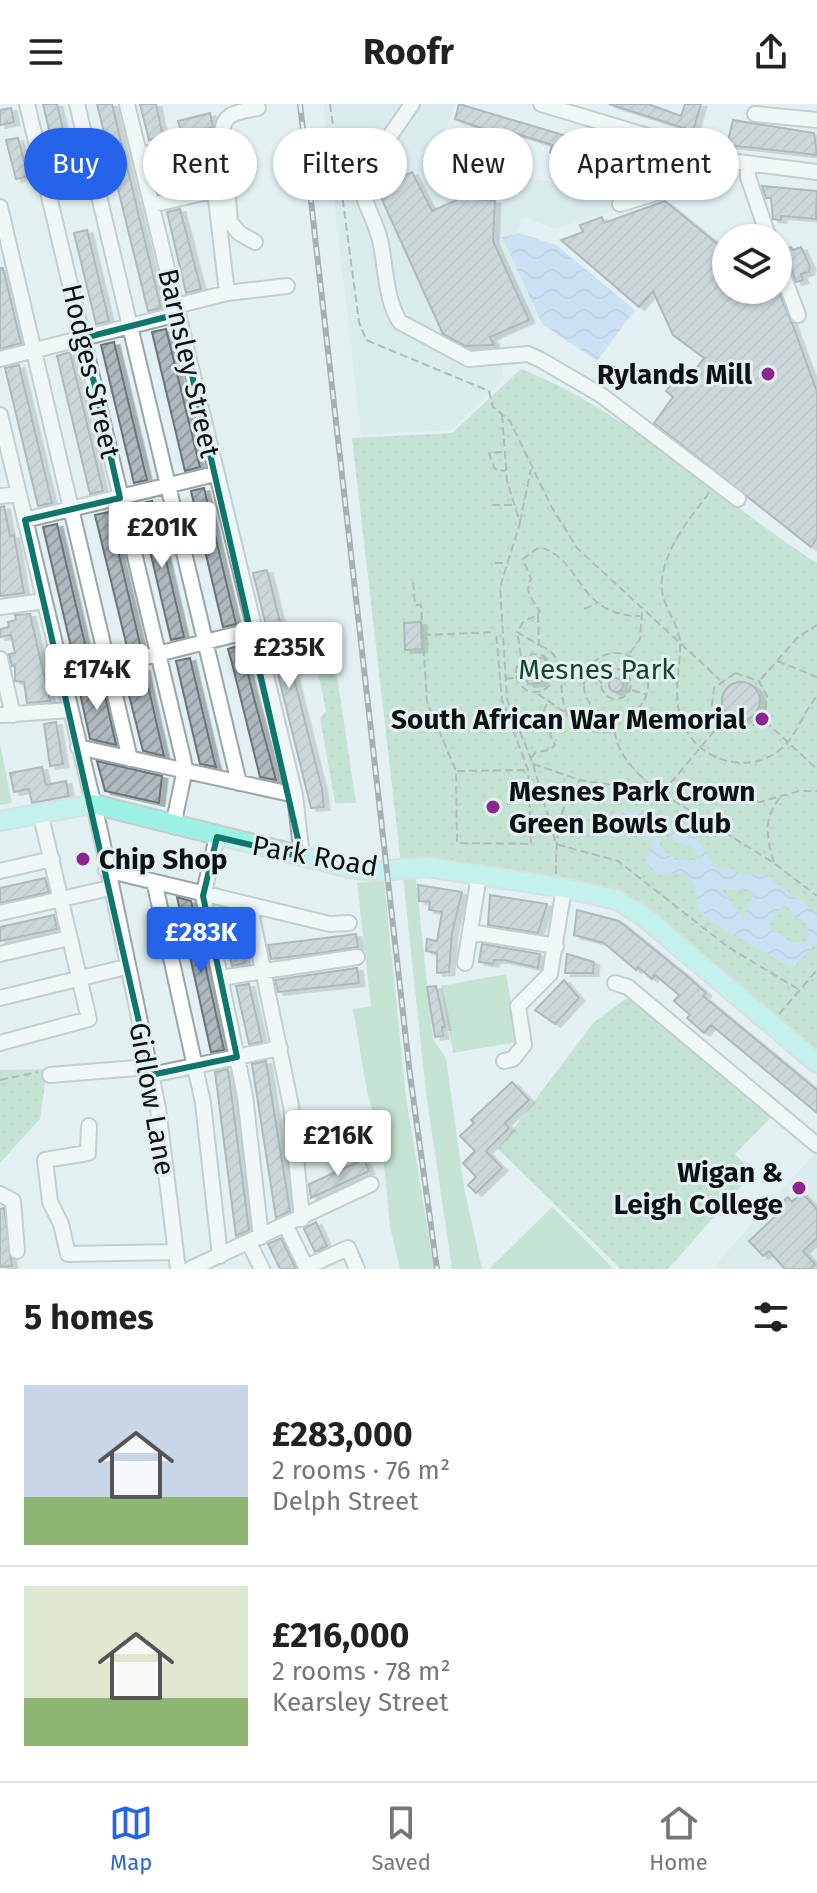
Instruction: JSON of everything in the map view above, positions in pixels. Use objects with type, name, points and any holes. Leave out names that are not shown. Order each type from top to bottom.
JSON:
[{"type":"main road","name":"Park Road","points":[[0,821],[93,804],[217,837],[367,870],[417,867],[605,896],[632,908],[817,1063]]},
{"type":"street","name":"Hodges Street","points":[[27,104],[185,769],[173,826]]},
{"type":"street","points":[[77,104],[239,783]]},
{"type":"street","name":"Barnsley Street","points":[[127,104],[295,795],[302,857]]},
{"type":"street","points":[[412,104],[361,178],[361,191],[380,238],[386,276],[400,322],[469,359],[528,354],[541,360],[601,395],[738,499]]},
{"type":"street","points":[[541,104],[621,128]]},
{"type":"street","points":[[224,128],[229,114],[258,108]]},
{"type":"street","points":[[755,114],[817,120]]},
{"type":"street","points":[[739,162],[817,172]]},
{"type":"street","points":[[748,164],[748,177],[764,224]]},
{"type":"street","points":[[152,205],[215,190],[227,293]]},
{"type":"street","points":[[228,200],[230,222],[239,233],[255,242]]},
{"type":"street","points":[[620,204],[633,200]]},
{"type":"street","points":[[0,207],[130,759]]},
{"type":"street","points":[[0,359],[132,326],[227,293],[287,286]]},
{"type":"street","points":[[792,299],[798,315]]},
{"type":"street","name":"Gidlow Lane","points":[[0,415],[93,804],[150,1071],[178,1269]]},
{"type":"street","points":[[25,520],[215,474]]},
{"type":"street","points":[[0,496],[19,494]]},
{"type":"street","points":[[0,607],[44,601]]},
{"type":"street","points":[[62,678],[253,630]]},
{"type":"street","points":[[0,659],[6,715],[69,710]]},
{"type":"street","points":[[78,747],[295,795]]},
{"type":"street","points":[[0,1043],[89,1019],[40,812]]},
{"type":"street","points":[[217,837],[203,896],[237,1057],[255,1240],[262,1269]]},
{"type":"street","points":[[0,871],[52,859]]},
{"type":"street","points":[[106,870],[250,907],[330,924],[349,923]]},
{"type":"street","points":[[465,963],[479,875]]},
{"type":"street","points":[[155,885],[203,1103],[219,1261]]},
{"type":"street","points":[[504,1061],[513,1059],[524,1045],[518,1006],[550,974],[556,946],[559,887]]},
{"type":"street","points":[[0,913],[110,888]]},
{"type":"street","points":[[250,907],[280,1048],[302,1219]]},
{"type":"street","points":[[470,932],[556,946]]},
{"type":"street","points":[[0,954],[69,938]]},
{"type":"street","points":[[220,978],[262,969],[357,957]]},
{"type":"street","points":[[0,998],[126,967]]},
{"type":"street","points":[[615,983],[628,987],[816,1146]]},
{"type":"street","points":[[52,1075],[194,1067],[280,1048]]},
{"type":"street","points":[[89,1126],[88,1153],[45,1160],[50,1202],[61,1224],[68,1261],[174,1252]]},
{"type":"street","points":[[190,1269],[219,1261],[255,1240],[371,1184]]},
{"type":"street","points":[[0,1194],[13,1201],[17,1251]]},
{"type":"street","points":[[286,1226],[306,1268],[348,1248],[357,1269]]},
{"type":"path","points":[[520,523],[506,471],[503,414],[510,421],[531,467],[577,548],[720,680]]},
{"type":"path","points":[[504,452],[489,453],[495,469],[506,471]]},
{"type":"path","points":[[413,582],[415,605],[421,605],[427,702],[456,771],[457,843],[531,844],[528,770],[502,700],[498,632],[500,587],[520,523],[531,467]]},
{"type":"path","points":[[705,498],[676,540],[662,574],[663,599],[680,645],[677,667],[680,717],[688,735],[700,749],[721,760],[740,764],[773,754],[787,743],[817,696]]},
{"type":"path","points":[[492,505],[515,505]]},
{"type":"path","points":[[539,645],[539,610],[530,600],[527,588],[531,579],[523,559],[539,547],[561,561],[597,604],[616,614],[640,616]]},
{"type":"path","points":[[495,563],[507,563]]},
{"type":"path","points":[[584,609],[597,604]]},
{"type":"path","points":[[628,655],[640,639],[642,610]]},
{"type":"path","points":[[538,615],[524,621],[518,629],[522,653],[516,677],[524,690],[536,692],[587,728],[614,732]]},
{"type":"path","points":[[759,681],[798,637],[817,625]]},
{"type":"path","points":[[423,635],[498,632]]},
{"type":"path","points":[[498,632],[507,699],[533,764],[556,844],[559,887]]},
{"type":"path","points":[[518,634],[550,649],[559,659],[561,699],[567,713]]},
{"type":"path","points":[[518,663],[533,654],[544,656],[552,665],[552,683],[536,692]]},
{"type":"path","points":[[628,655],[645,671],[647,695],[631,713],[616,717],[606,715],[590,704],[586,696],[585,677],[602,656],[628,655]]},
{"type":"path","points":[[776,660],[817,677]]},
{"type":"path","points":[[623,670],[630,677],[630,690],[622,698],[612,699],[604,693],[601,681],[608,671],[623,670]]},
{"type":"path","points":[[744,673],[759,681],[767,696],[764,721],[737,729],[721,723],[715,715],[711,697],[720,680],[744,673]]},
{"type":"path","points":[[505,679],[524,676]]},
{"type":"path","points":[[585,677],[601,681]]},
{"type":"path","points":[[630,690],[647,695]]},
{"type":"path","points":[[531,759],[536,752],[550,750],[555,745],[550,735],[556,722],[543,713],[548,701]]},
{"type":"path","points":[[616,717],[614,732],[622,754],[656,791]]},
{"type":"path","points":[[764,721],[817,769]]},
{"type":"path","points":[[662,793],[721,723]]},
{"type":"path","points":[[533,764],[580,780],[742,802],[781,797],[799,791],[817,791]]},
{"type":"path","points":[[456,771],[528,770]]},
{"type":"path","points":[[556,844],[563,808],[580,780]]},
{"type":"path","points":[[662,793],[774,863],[817,896]]},
{"type":"path","points":[[774,863],[767,823],[770,812],[781,797]]},
{"type":"path","points":[[556,844],[618,861],[728,947],[798,989]]},
{"type":"path","points":[[770,1024],[817,970]]},
{"type":"path","points":[[0,1080],[49,1070],[52,1075]]},
{"type":"highlighted area","points":[[178,314],[301,841],[302,857],[217,837],[203,896],[237,1057],[151,1075],[25,520],[120,498],[84,338]]},
{"type":"shaded area","points":[[323,104],[455,104],[447,128],[423,128],[423,200],[533,200],[533,179],[549,181],[549,200],[617,200],[617,210],[554,229],[524,217],[517,232],[502,236],[538,318],[501,337],[503,380],[452,430],[361,435],[334,200],[407,200],[407,128],[326,128]]},
{"type":"shaded area","name":"Wigan & Leigh College","points":[[817,1151],[817,1269],[722,1269],[717,1263]]},
{"type":"green space","name":"Mesnes Park","points":[[521,369],[561,387],[637,433],[817,563],[817,1052],[652,914],[401,864],[352,438],[452,433]]},
{"type":"green space","points":[[334,656],[356,803],[335,803],[320,718],[326,711],[315,659]]},
{"type":"green space","points":[[0,744],[12,803],[0,805]]},
{"type":"green space","points":[[403,877],[416,879],[433,1039],[446,1058],[464,1187],[482,1269],[452,1269],[426,1093]]},
{"type":"green space","points":[[384,880],[406,1097],[434,1269],[400,1269],[390,1227],[382,1145],[367,1092],[353,1009],[371,1006],[357,883]]},
{"type":"green space","points":[[506,974],[518,1042],[453,1053],[441,986]]},
{"type":"green space","points":[[631,995],[772,1116],[735,1154],[753,1173],[668,1269],[621,1269],[498,1149],[594,1022]]},
{"type":"green space","points":[[47,1069],[40,1119],[0,1163],[0,1070]]},
{"type":"green space","points":[[552,1207],[614,1269],[489,1269]]},
{"type":"water","points":[[519,233],[556,245],[635,310],[597,361],[542,324],[502,237]]},
{"type":"water","points":[[640,811],[659,824],[672,825],[696,838],[716,867],[730,868],[742,875],[763,873],[817,914],[817,942],[793,968],[718,926],[698,909],[695,885],[685,873],[659,875],[645,861],[653,843],[638,833],[618,837],[605,833],[604,824],[610,815]],"holes":[[[658,828],[670,834],[673,840],[694,848],[699,860],[675,860],[661,849]],[[720,888],[755,892],[743,918]],[[784,904],[807,925],[808,941],[794,943],[769,929],[770,922]]]},
{"type":"building","points":[[43,104],[57,104],[63,128],[49,128]]},
{"type":"building","points":[[97,104],[112,104],[118,128],[103,128]]},
{"type":"building","points":[[140,104],[156,104],[161,128],[146,128]]},
{"type":"building","points":[[459,104],[549,131],[549,144],[533,139],[533,128],[481,128],[455,119]]},
{"type":"building","points":[[609,104],[648,104],[681,116],[685,104],[701,104],[694,128],[684,128]]},
{"type":"building","points":[[11,108],[14,122],[0,125],[0,110]]},
{"type":"building","points":[[210,113],[213,127],[180,128],[178,121]]},
{"type":"building","points":[[733,120],[814,133],[817,155],[739,146],[739,128],[731,128]]},
{"type":"building","points":[[18,138],[24,161],[24,177],[16,179],[6,140]]},
{"type":"building","points":[[127,166],[161,308],[148,311],[121,200],[127,200]]},
{"type":"building","points":[[412,172],[423,200],[426,200],[432,211],[456,200],[495,201],[493,241],[529,320],[490,337],[494,345],[465,346],[443,334],[382,200],[407,200],[407,174]]},
{"type":"building","points":[[762,186],[817,191],[816,219],[781,216],[781,220],[773,219],[771,198],[766,198]]},
{"type":"building","name":"Rylands Mill","points":[[665,201],[712,240],[712,304],[784,304],[817,392],[817,538],[811,547],[654,423],[673,397],[666,391],[675,379],[684,386],[704,358],[673,335],[653,291],[639,307],[561,240],[583,232],[580,225],[602,217],[604,223]]},
{"type":"building","points":[[180,209],[201,289],[186,293],[167,212]]},
{"type":"building","points":[[87,230],[109,321],[96,324],[74,233]]},
{"type":"building","points":[[801,247],[810,266],[809,272],[801,274],[803,280],[796,282],[792,271],[792,248]]},
{"type":"building","points":[[0,268],[3,268],[21,343],[0,349]]},
{"type":"building","points":[[166,329],[200,467],[185,471],[152,332]]},
{"type":"building","points":[[114,342],[147,480],[134,483],[101,345]]},
{"type":"building","points":[[70,352],[103,491],[90,494],[57,356]]},
{"type":"building","points":[[19,365],[52,503],[38,506],[5,368]]},
{"type":"building","points":[[204,488],[236,624],[223,627],[191,491]]},
{"type":"building","points":[[152,501],[184,637],[171,640],[139,504]]},
{"type":"building","points":[[4,506],[10,536],[14,535],[24,593],[0,596],[0,507]]},
{"type":"building","points":[[109,512],[141,648],[128,651],[95,515]]},
{"type":"building","points":[[57,524],[89,661],[75,664],[43,527]]},
{"type":"building","points":[[267,570],[324,807],[311,808],[253,573]]},
{"type":"building","points":[[30,614],[50,701],[27,703],[24,682],[15,681],[15,665],[12,666],[9,654],[15,653],[11,635],[0,637],[0,629],[9,627],[8,622],[16,620],[15,615]]},
{"type":"building","points":[[421,622],[422,649],[405,650],[404,623]]},
{"type":"building","points":[[241,645],[276,780],[260,777],[228,649]]},
{"type":"building","points":[[190,658],[216,767],[200,764],[176,661]]},
{"type":"building","points":[[533,659],[545,659],[549,668],[540,683],[528,684],[524,674]]},
{"type":"building","points":[[144,668],[164,756],[143,751],[124,675]]},
{"type":"building","points":[[616,678],[623,685],[616,692],[609,685]]},
{"type":"building","points":[[99,679],[116,745],[90,739],[78,684]]},
{"type":"building","points":[[741,682],[755,687],[760,701],[755,715],[741,720],[727,715],[722,701],[727,687]]},
{"type":"building","points":[[56,722],[63,764],[50,766],[44,724]]},
{"type":"building","points":[[97,761],[162,776],[159,803],[105,791]]},
{"type":"building","points":[[42,767],[46,785],[66,781],[69,796],[32,803],[29,789],[14,792],[10,773]]},
{"type":"building","points":[[45,878],[49,892],[0,903],[0,888]]},
{"type":"building","points":[[418,885],[462,892],[452,933],[449,972],[437,973],[437,953],[426,951],[427,939],[437,941],[442,912],[429,910],[430,902],[419,901]]},
{"type":"building","points":[[490,895],[547,904],[538,933],[488,925]]},
{"type":"building","points":[[177,897],[191,901],[224,1050],[211,1052]]},
{"type":"building","points":[[219,908],[234,911],[245,963],[232,966]]},
{"type":"building","points":[[577,910],[619,921],[687,976],[706,993],[703,996],[817,1090],[817,1113],[711,1025],[704,1033],[674,1001],[679,995],[655,975],[652,979],[638,967],[636,970],[604,943],[574,935]]},
{"type":"building","points":[[54,915],[57,929],[0,941],[0,927]]},
{"type":"building","points":[[356,934],[358,947],[320,953],[271,959],[268,945]]},
{"type":"building","points":[[482,944],[540,954],[538,968],[504,960],[494,960],[493,964],[479,962]]},
{"type":"building","points":[[567,954],[594,962],[593,973],[565,973]]},
{"type":"building","points":[[357,968],[359,983],[278,992],[275,980]]},
{"type":"building","points":[[564,980],[579,998],[555,1024],[535,1010]]},
{"type":"building","points":[[249,984],[262,1042],[249,1044],[236,986]]},
{"type":"building","points":[[436,986],[445,1027],[442,1027],[443,1036],[435,1037],[427,987]]},
{"type":"building","points":[[266,1061],[290,1211],[276,1218],[252,1064]]},
{"type":"building","points":[[228,1069],[249,1230],[236,1236],[215,1072]]},
{"type":"building","points":[[512,1082],[529,1100],[505,1123],[509,1128],[486,1151],[502,1168],[476,1193],[468,1185],[476,1177],[463,1163],[475,1151],[460,1136],[474,1123],[471,1120]]},
{"type":"building","points":[[364,1159],[369,1171],[311,1198],[309,1184]]},
{"type":"building","points":[[802,1193],[817,1209],[817,1238],[803,1251],[815,1264],[810,1269],[785,1269],[769,1251],[763,1256],[749,1241],[781,1211],[777,1207],[788,1197],[792,1202]]},
{"type":"building","points":[[4,1208],[12,1266],[0,1267],[0,1209]]},
{"type":"building","points":[[316,1222],[327,1246],[315,1252],[304,1229]]},
{"type":"building","points":[[281,1238],[296,1269],[280,1269],[268,1244]]},
{"type":"railway","points":[[300,104],[410,1075],[437,1269]]},
{"type":"place","name":"Rylands Mill","points":[[768,374]]},
{"type":"place","name":"South African War Memorial","points":[[762,719]]},
{"type":"place","name":"Mesnes Park Crown Green Bowls Club","points":[[493,807]]},
{"type":"place","name":"Chip Shop","points":[[83,859]]},
{"type":"place","name":"Wigan & Leigh College","points":[[799,1188]]}]
